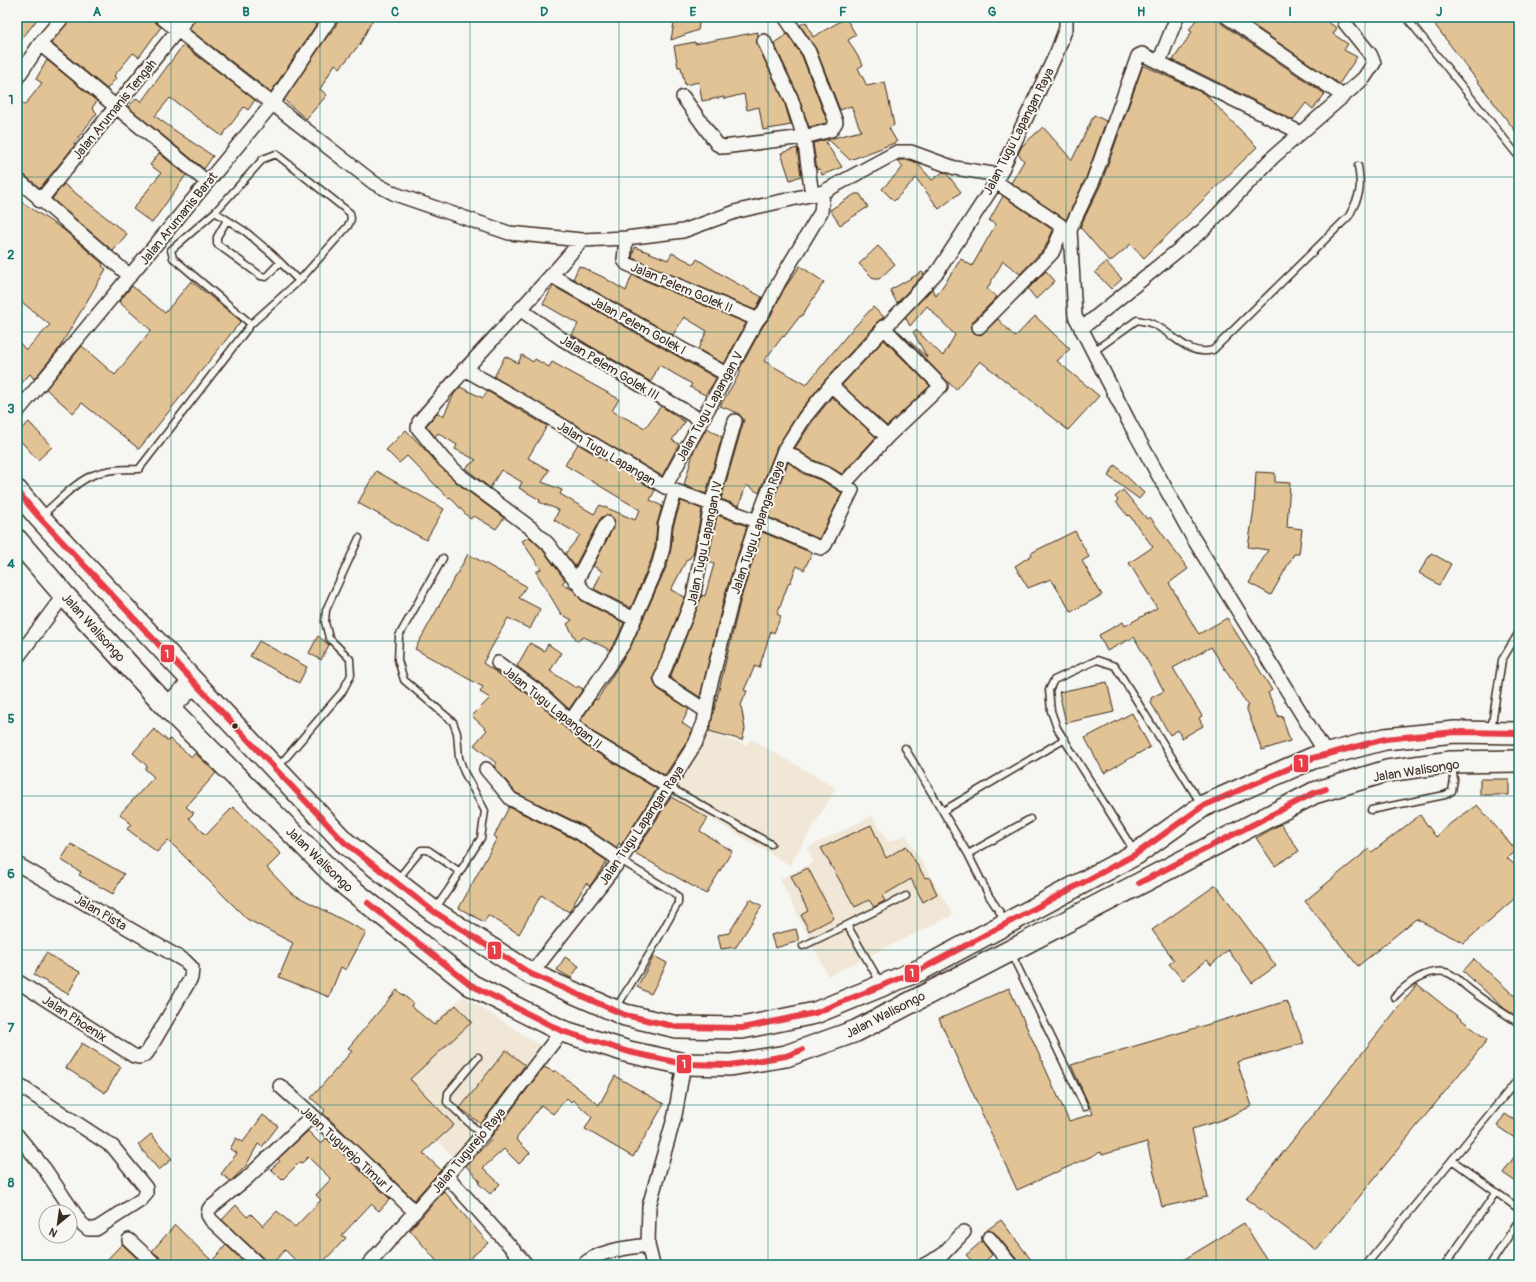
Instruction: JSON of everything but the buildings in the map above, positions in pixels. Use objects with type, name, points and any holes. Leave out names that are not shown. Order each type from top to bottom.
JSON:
[{"type":"highway","name":"Jalan Walisongo","points":[[17,491],[39,517],[193,683],[344,842],[402,874],[438,905],[531,974],[625,1015],[677,1027],[742,1028],[815,1013],[920,970],[1136,854],[1203,806],[1313,758],[1385,739],[1455,732],[1519,733]]},
{"type":"highway","name":"Jalan Walisongo","points":[[17,540],[64,595],[168,708],[338,879],[471,986],[562,1031],[629,1052],[684,1064],[730,1065],[786,1056],[849,1034],[1314,793],[1387,772],[1451,762],[1519,762]]},
{"type":"highway","points":[[168,708],[193,683]]},
{"type":"street","points":[[17,78],[40,44],[63,17]]},
{"type":"street","points":[[161,17],[273,103],[323,145],[374,184],[385,190],[509,233],[582,240],[626,238],[683,231],[738,211],[817,194],[889,156],[904,152],[921,155],[955,168],[998,178],[1060,225],[1062,230],[1052,253],[979,327]]},
{"type":"street","name":"Jalan Arumanis Tengah","points":[[40,201],[188,17]]},
{"type":"street","name":"Jalan Arumanis Barat","points":[[17,412],[273,103],[331,17]]},
{"type":"street","points":[[684,97],[717,144],[723,147],[804,137],[831,130],[836,122],[809,52],[785,17]]},
{"type":"street","name":"Jalan Tugu Lapangan Raya","points":[[531,974],[620,860],[669,787],[695,744],[704,722],[733,596],[757,520],[784,450],[805,417],[831,385],[883,327],[938,271],[998,178],[1057,52],[1066,28],[1066,17]]},
{"type":"street","points":[[1158,62],[1177,17]]},
{"type":"street","points":[[1228,17],[1343,96]]},
{"type":"street","points":[[1081,328],[1203,230],[1273,157],[1364,78],[1374,63],[1370,54],[1343,19]]},
{"type":"street","points":[[764,42],[791,98],[804,137],[817,194]]},
{"type":"street","points":[[40,44],[208,182]]},
{"type":"street","points":[[1301,133],[1142,54],[1138,56],[1093,181],[1070,228],[1075,316],[1129,422],[1193,538],[1327,755]]},
{"type":"street","points":[[17,179],[40,201],[130,276]]},
{"type":"street","name":"Jalan Tugu Lapangan V","points":[[570,722],[621,648],[662,554],[670,489],[726,374],[755,324],[764,313],[779,282],[820,212],[817,194]]},
{"type":"street","name":"Jalan Pelem Golek II","points":[[626,238],[624,260],[627,264],[754,318],[755,324]]},
{"type":"street","points":[[582,240],[521,310],[464,369],[419,422],[418,428],[444,460],[462,477],[531,528],[548,544],[586,594],[634,619]]},
{"type":"street","name":"Jalan Pelem Golek I","points":[[552,276],[726,374]]},
{"type":"street","name":"Jalan Pelem Golek III","points":[[521,310],[573,346],[702,421]]},
{"type":"street","points":[[784,450],[809,467],[844,484],[887,437],[941,386],[883,327]]},
{"type":"street","name":"Jalan Tugu Lapangan","points":[[464,369],[670,489],[711,505],[757,520],[821,548],[825,545],[852,491],[844,484]]},
{"type":"street","points":[[831,385],[887,437]]},
{"type":"street","name":"Jalan Tugu Lapangan IV","points":[[706,711],[662,682],[661,678],[693,598],[711,505],[735,421]]},
{"type":"street","points":[[576,582],[607,523]]},
{"type":"street","points":[[17,658],[64,595]]},
{"type":"street","name":"Jalan Tugu Lapangan II","points":[[498,663],[540,693],[588,738],[669,787]]},
{"type":"street","points":[[486,769],[511,799],[580,833],[620,860]]},
{"type":"street","name":"Jalan Pista","points":[[17,864],[185,961],[192,968],[191,978],[147,1053],[140,1057],[134,1056]]},
{"type":"street","name":"Jalan Phoenix","points":[[17,981],[134,1056]]},
{"type":"street","name":"Jalan Tugurejo Raya","points":[[368,1265],[482,1135],[562,1031]]},
{"type":"street","points":[[653,1265],[648,1244],[649,1206],[675,1115],[684,1064]]},
{"type":"street","points":[[17,1084],[113,1147],[140,1179],[146,1188],[146,1194],[141,1200],[96,1229],[88,1229],[81,1224],[44,1168],[17,1135]]},
{"type":"street","name":"Jalan Tugurejo Timur I","points":[[280,1086],[349,1148],[415,1212]]},
{"type":"street","points":[[259,1265],[211,1220],[208,1215],[209,1209],[246,1179],[312,1116]]},
{"type":"street","points":[[447,1176],[527,1265]]},
{"type":"street","points":[[924,1265],[944,1260],[964,1232]]},
{"type":"street","points":[[990,1238],[1011,1265]]},
{"type":"street","points":[[129,1240],[156,1265]]},
{"type":"street","points":[[583,1265],[589,1260],[614,1251],[648,1244]]},
{"type":"lane","points":[[1406,17],[1519,157]]},
{"type":"lane","points":[[39,517],[93,475],[109,471],[139,468],[251,324],[299,281],[348,226],[351,219],[350,213],[276,154],[263,159],[215,212],[173,246],[171,254],[172,258],[251,324]]},
{"type":"lane","points":[[1094,351],[1137,320],[1154,324],[1194,351],[1203,353],[1213,350],[1350,216],[1358,200],[1361,186],[1358,166]]},
{"type":"lane","points":[[215,212],[246,232],[299,281]]},
{"type":"lane","points":[[227,220],[217,237],[217,244],[262,276],[266,277],[280,262]]},
{"type":"lane","points":[[275,769],[342,692],[351,675],[350,659],[329,638],[325,622],[326,610],[359,538]]},
{"type":"lane","points":[[438,905],[481,838],[485,811],[464,772],[459,758],[457,733],[453,722],[404,680],[398,660],[399,636],[443,558]]},
{"type":"lane","points":[[1490,733],[1502,660],[1519,632]]},
{"type":"lane","points":[[1136,854],[1057,728],[1049,698],[1049,690],[1054,680],[1097,660],[1113,664],[1120,672],[1190,788],[1203,806]]},
{"type":"lane","points":[[943,811],[1065,740]]},
{"type":"lane","points":[[905,748],[968,854],[989,896],[1007,923]]},
{"type":"lane","points":[[1371,810],[1440,797],[1449,793],[1452,790],[1454,780],[1451,762]]},
{"type":"lane","points":[[669,787],[771,844]]},
{"type":"lane","points":[[968,854],[1030,819]]},
{"type":"lane","points":[[402,874],[421,850],[428,850],[460,872]]},
{"type":"lane","points":[[614,1011],[650,953],[678,903],[678,897],[673,892],[620,860]]},
{"type":"lane","points":[[803,946],[906,896]]},
{"type":"lane","points":[[847,925],[867,962],[882,985]]},
{"type":"lane","points":[[1010,950],[1085,1107]]},
{"type":"lane","points":[[1394,997],[1407,984],[1436,972],[1446,972],[1453,975],[1468,988],[1519,1023]]},
{"type":"lane","points":[[478,1057],[448,1093],[447,1102],[482,1135]]},
{"type":"lane","points":[[1366,1265],[1519,1078]]},
{"type":"lane","points":[[1452,1160],[1519,1209]]},
{"type":"lane","points":[[1445,1265],[1496,1192]]},
{"type":"lane","points":[[1490,1265],[1519,1220]]},
{"type":"shaded area","points":[[707,732],[747,745],[751,739],[836,788],[790,865],[671,795]]},
{"type":"shaded area","points":[[872,816],[889,842],[906,835],[953,915],[828,976],[780,879],[814,862],[807,848]]},
{"type":"shaded area","points":[[463,996],[541,1046],[453,1157],[398,1098],[367,1085]]},
{"type":"transit line","name":"1","points":[[17,491],[39,517],[344,842],[433,911],[531,974],[625,1015],[677,1027],[742,1028],[815,1013],[920,970],[1136,854],[1203,806],[1313,758],[1385,739],[1455,732],[1519,733]]},
{"type":"transit line","name":"1","points":[[1139,883],[1314,793],[1326,789]]},
{"type":"transit line","name":"1","points":[[368,903],[471,985],[562,1031],[629,1052],[684,1064],[730,1065],[786,1056],[802,1050]]}]
